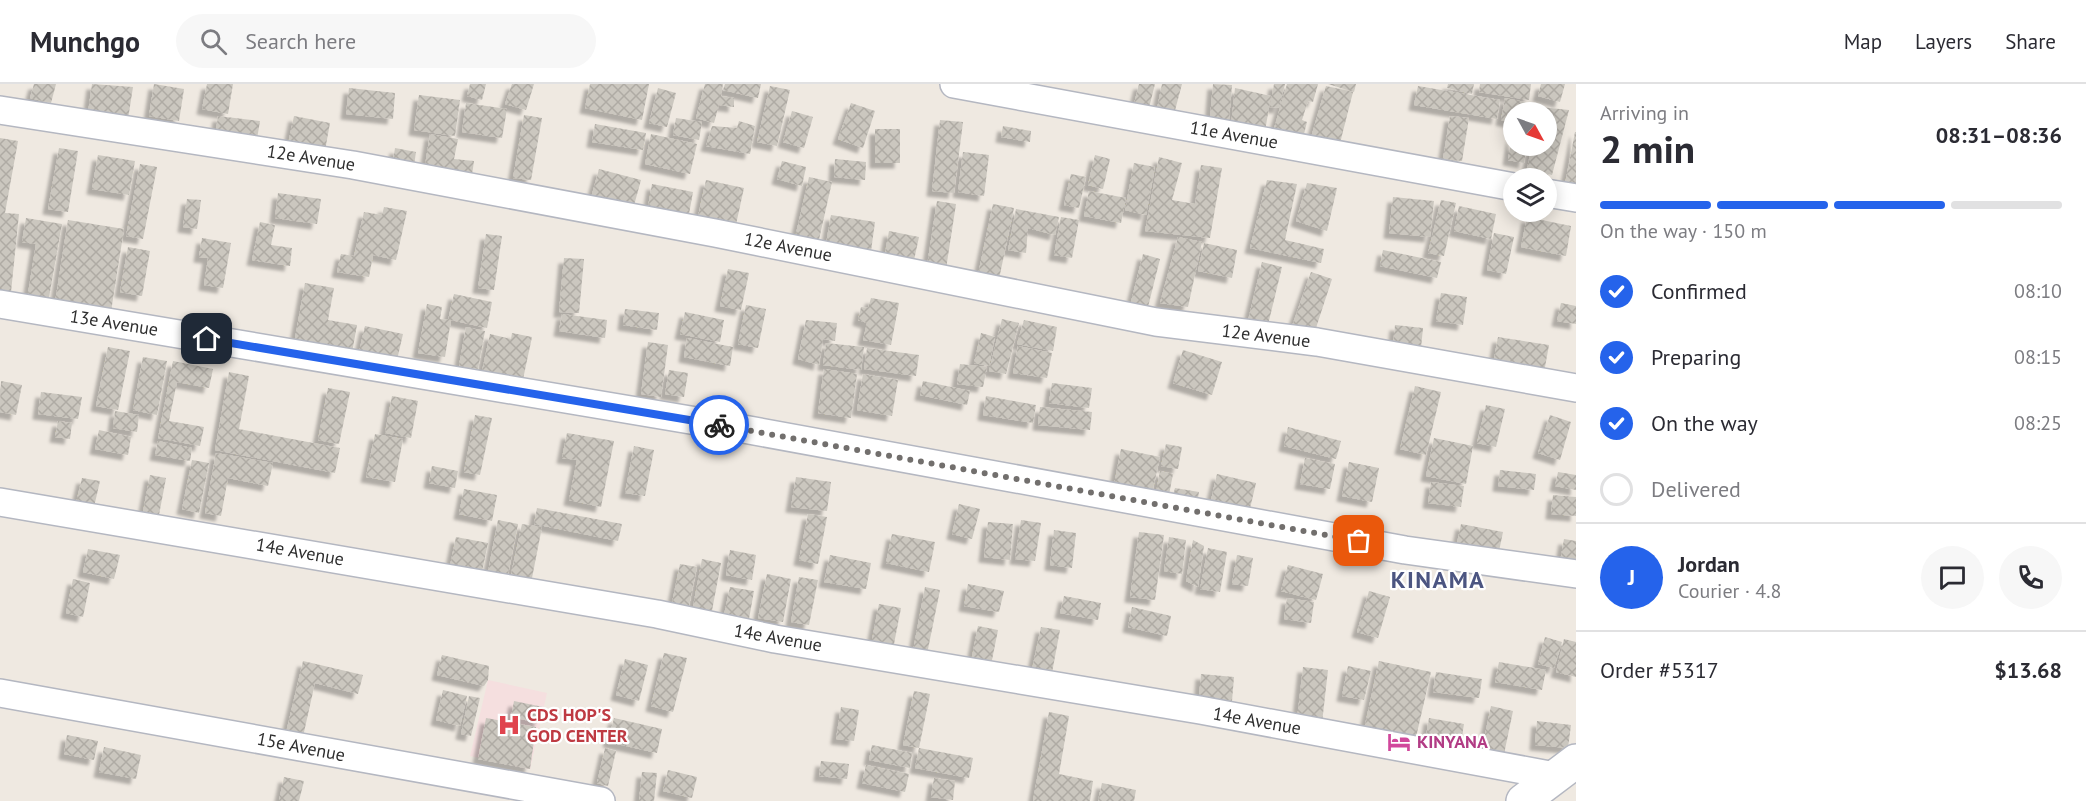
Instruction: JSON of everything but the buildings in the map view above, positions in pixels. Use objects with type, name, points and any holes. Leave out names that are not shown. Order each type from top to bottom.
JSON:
[{"type":"street","name":"11e Avenue","points":[[954,84],[1503,185]]},
{"type":"street","name":"12e Avenue","points":[[0,110],[353,165],[727,235],[1156,322],[1317,342],[1576,388]]},
{"type":"street","points":[[1557,195],[1576,198]]},
{"type":"street","name":"13e Avenue","points":[[0,304],[738,428],[1405,550],[1576,574]]},
{"type":"street","name":"14e Avenue","points":[[0,502],[71,512],[657,614],[775,639],[1566,768]]},
{"type":"street","name":"15e Avenue","points":[[0,693],[601,801]]},
{"type":"street","points":[[1523,801],[1566,768]]},
{"type":"shaded area","name":"CDS HOP'S GOD CENTER","points":[[488,680],[547,693],[530,769],[470,756]]},
{"type":"way so far","points":[[719,425],[1359,541]]},
{"type":"place","name":"CDS HOP'S GOD CENTER","points":[[509,725]]},
{"type":"place","name":"KINYANA","points":[[1399,742]]},
{"type":"district","name":"KINAMA","points":[[1438,580]]},
{"type":"route","points":[[207,339],[719,425]]}]
